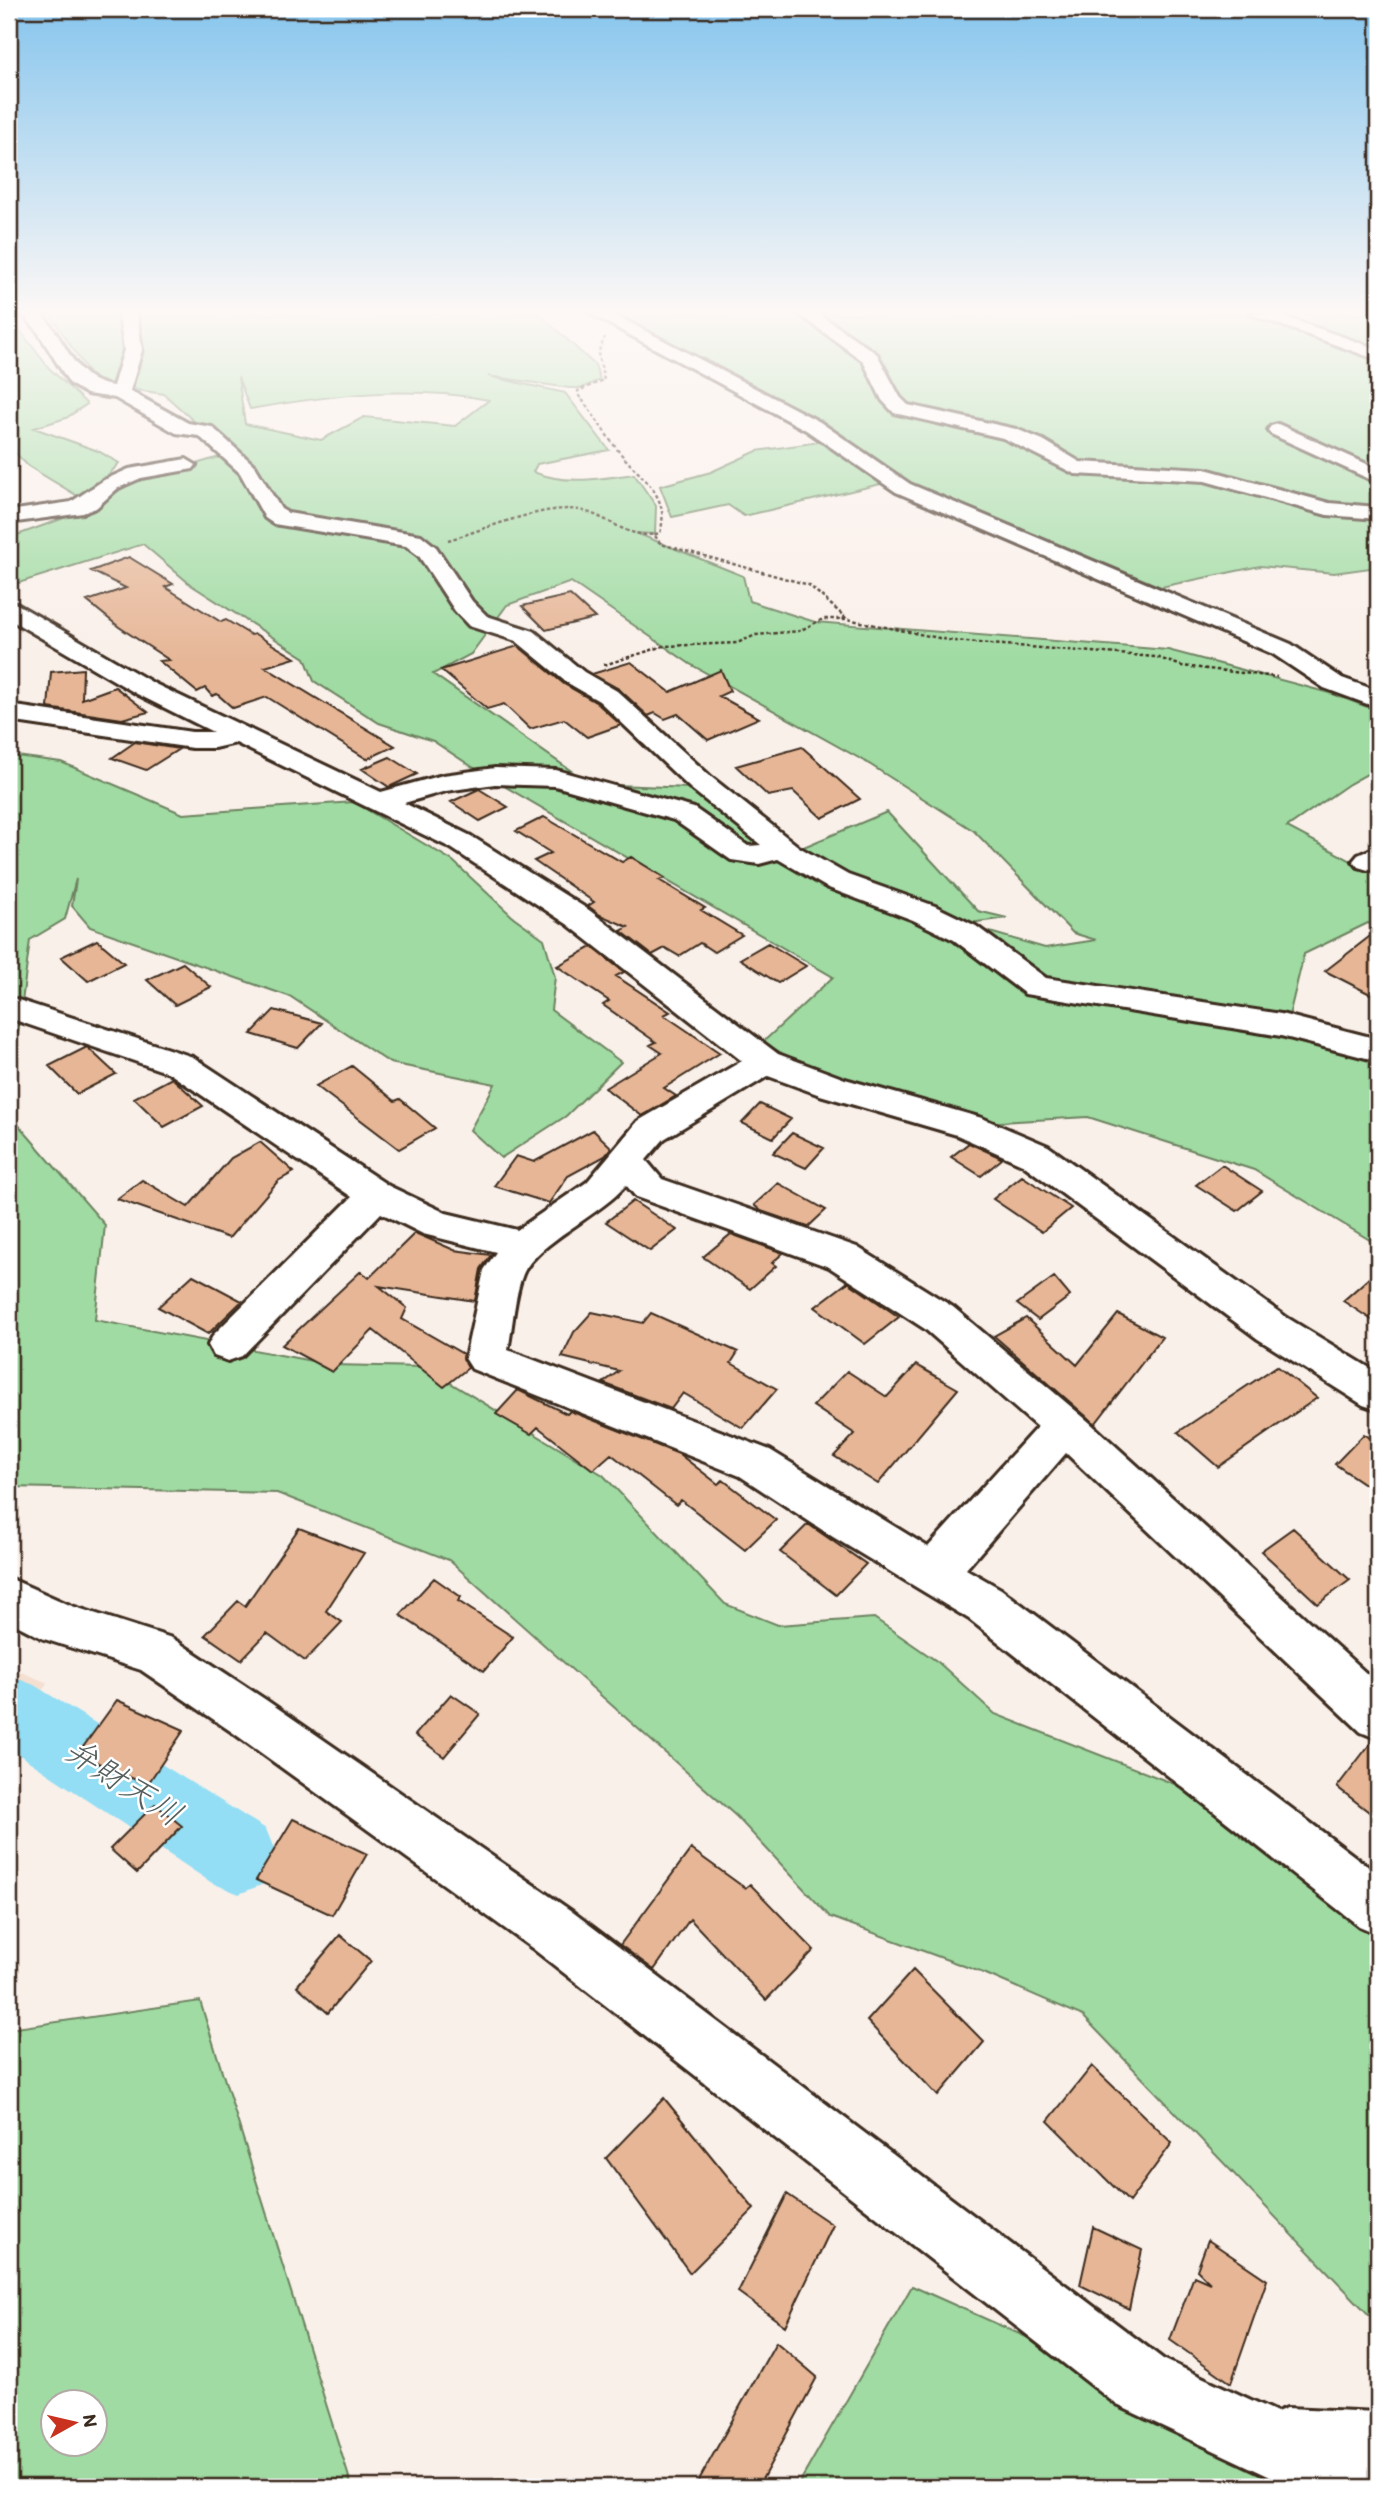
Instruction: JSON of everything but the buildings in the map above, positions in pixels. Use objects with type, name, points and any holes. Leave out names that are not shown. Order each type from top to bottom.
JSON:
[{"type":"street","points":[[199,430],[205,431],[248,470],[273,513],[282,519],[401,536],[422,548],[463,606],[478,621],[525,636],[572,674],[608,696],[700,782],[783,848],[838,881],[924,913],[965,933],[1037,987],[1281,1025],[1378,1050]]},
{"type":"street","points":[[820,430],[903,488],[1282,649],[1333,682],[1378,700]]},
{"type":"street","points":[[998,430],[1036,444],[1075,468],[1205,475],[1327,509],[1378,513]]},
{"type":"street","points":[[1279,430],[1378,477]]},
{"type":"street","points":[[9,517],[75,508],[88,503],[111,484],[136,473],[186,465]]},
{"type":"street","points":[[9,609],[146,689],[461,842],[578,917],[766,1062],[801,1078],[1000,1137],[1035,1156],[1272,1328],[1378,1393]]},
{"type":"street","points":[[9,713],[192,740],[214,740],[242,734]]},
{"type":"street","points":[[381,802],[443,783],[495,776],[556,778],[684,814],[741,854],[759,855],[783,848]]},
{"type":"street","points":[[9,1007],[181,1065],[376,1195],[436,1224],[523,1245]]},
{"type":"street","points":[[766,1062],[651,1130],[600,1191],[523,1245],[504,1270],[486,1358],[755,1463],[985,1604],[1378,1907]]},
{"type":"street","points":[[626,1160],[649,1188],[843,1257],[939,1318],[1064,1426],[1378,1716]]},
{"type":"street","points":[[228,1345],[376,1195]]},
{"type":"street","points":[[933,1574],[1064,1426]]},
{"type":"street","points":[[9,1598],[61,1624],[155,1653],[186,1674],[551,1929],[1140,2382],[1365,2487]]},
{"type":"street","points":[[1267,2440],[1378,2445]]},
{"type":"path","points":[[422,548],[563,509],[592,513],[633,532],[655,536],[660,533],[663,526],[656,491],[619,451],[607,430]]},
{"type":"path","points":[[655,536],[661,544],[808,585],[847,619]]},
{"type":"path","points":[[572,674],[664,646],[737,643],[756,635],[799,631],[823,619],[847,619],[953,642],[1156,657],[1182,666],[1333,682]]},
{"type":"shaded area","points":[[9,1667],[48,1683],[9,1732]]},
{"type":"green space","points":[[9,430],[41,430],[98,451],[119,463],[86,501],[28,466],[9,446]]},
{"type":"green space","points":[[204,430],[276,430],[321,440],[339,430],[594,430],[609,450],[537,464],[533,472],[570,480],[634,474],[656,506],[655,534],[636,533],[743,576],[749,601],[815,622],[1168,650],[1333,694],[1378,711],[1378,768],[1349,784],[1287,827],[1378,875],[1378,929],[1368,923],[1304,954],[1289,1016],[1378,1039],[1378,1245],[1254,1170],[1088,1117],[983,1123],[821,1076],[763,1042],[833,977],[480,772],[433,741],[379,723],[314,681],[305,658],[191,585],[143,544],[9,586],[9,538],[86,510],[134,482],[230,454]],"holes":[[[571,582],[690,664],[866,762],[974,831],[1073,933],[1096,940],[1045,948],[962,924],[1007,918],[978,911],[887,812],[789,853],[828,887],[776,858],[691,788],[590,784],[433,674],[471,654],[507,605]]]},
{"type":"green space","points":[[833,430],[1378,430],[1378,567],[1334,573],[1260,566],[1161,587],[902,479],[744,516],[728,505],[672,517],[660,486],[711,472],[757,451],[847,438]]},
{"type":"green space","points":[[9,755],[61,762],[183,814],[354,802],[453,861],[512,916],[544,939],[555,977],[551,1010],[621,1062],[566,1116],[501,1158],[470,1130],[495,1084],[390,1063],[291,997],[90,927],[72,906],[76,879],[65,919],[30,940],[18,1033],[9,1048]]},
{"type":"green space","points":[[9,1114],[105,1225],[95,1320],[333,1365],[424,1367],[603,1475],[725,1604],[778,1625],[874,1618],[938,1662],[995,1714],[1200,1794],[1378,1928],[1378,2320],[1371,2317],[1083,2016],[986,1974],[830,1917],[737,1817],[449,1560],[277,1493],[9,1487]]},
{"type":"green space","points":[[200,2001],[352,2487],[9,2487],[9,2029]]},
{"type":"green space","points":[[912,2286],[1362,2487],[797,2487]]},
{"type":"waterway","name":"弁財天川","points":[[9,1708],[239,1856]]}]
